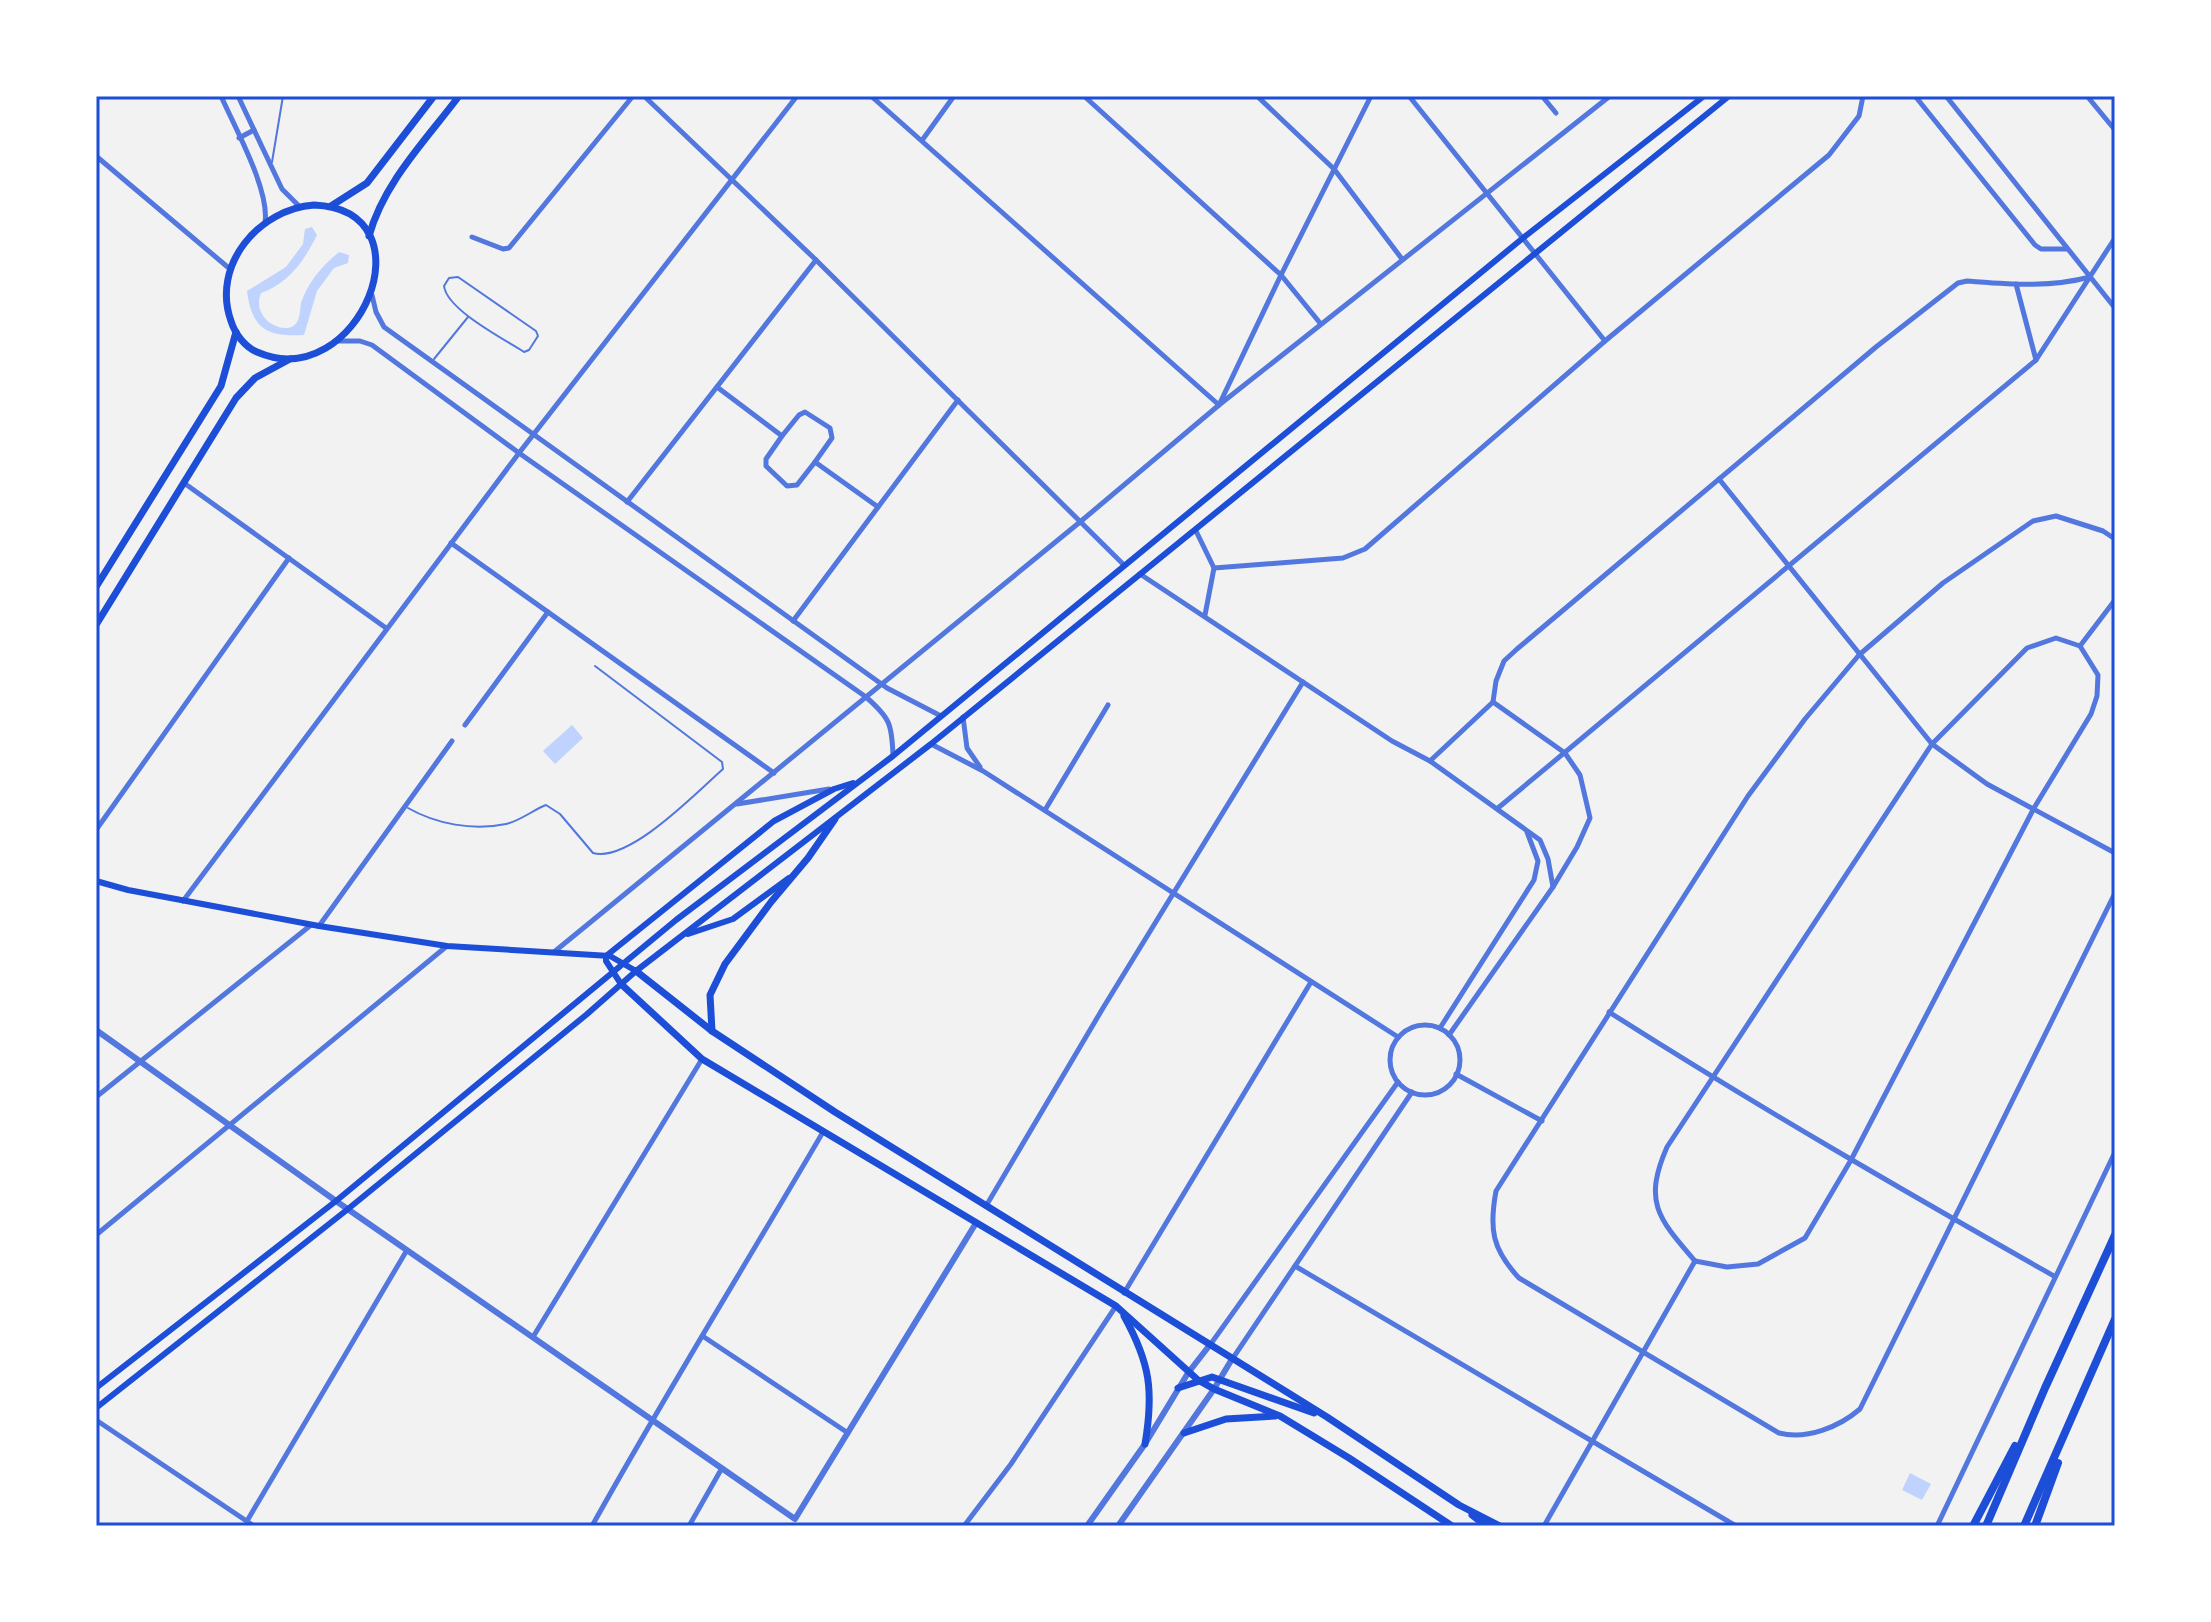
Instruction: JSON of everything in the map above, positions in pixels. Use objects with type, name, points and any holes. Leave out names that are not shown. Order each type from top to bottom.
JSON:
[{"type":"highway","points":[[1986,1526],[2115,1235]]},
{"type":"highway","points":[[2024,1526],[2115,1319]]},
{"type":"highway","points":[[1973,1526],[2045,1388]]},
{"type":"highway","points":[[2035,1526],[2080,1401]]},
{"type":"main road","points":[[331,206],[367,183],[434,96]]},
{"type":"main road","points":[[369,236],[385,194],[459,96]]},
{"type":"main road","points":[[96,1388],[336,1201],[624,963],[893,756],[1523,238],[1704,96]]},
{"type":"main road","points":[[96,1408],[348,1209],[636,971],[931,744],[1729,96]]},
{"type":"main road","points":[[96,625],[236,398],[255,378],[290,358],[318,351],[334,341],[357,320],[372,295],[377,264],[369,236],[358,220],[331,206],[299,206],[265,223],[245,243],[230,269],[224,290],[236,332],[251,349],[270,357],[290,358]]},
{"type":"main road","points":[[96,587],[221,386],[236,332]]},
{"type":"main road","points":[[606,956],[774,821],[834,789],[856,783]]},
{"type":"main road","points":[[712,1031],[710,995],[725,964],[835,819]]},
{"type":"main road","points":[[685,935],[733,919],[792,875]]},
{"type":"main road","points":[[704,877],[715,891]]},
{"type":"main road","points":[[96,881],[315,926],[447,946],[606,956],[624,963],[712,1031],[835,1112],[1327,1417],[1486,1526]]},
{"type":"main road","points":[[606,956],[621,984],[702,1059],[1119,1308],[1198,1380],[1280,1416],[1452,1526]]},
{"type":"main road","points":[[1119,1308],[1137,1339],[1147,1368],[1150,1412],[1145,1444]]},
{"type":"main road","points":[[1178,1388],[1212,1377],[1327,1417]]},
{"type":"main road","points":[[1184,1433],[1226,1419],[1280,1416]]},
{"type":"main road","points":[[1459,1505],[1500,1526]]},
{"type":"street","points":[[221,96],[265,202],[265,223]]},
{"type":"street","points":[[238,96],[270,166],[289,198],[299,206]]},
{"type":"street","points":[[472,237],[503,249],[509,248],[633,96]]},
{"type":"street","points":[[644,96],[816,260],[1124,565]]},
{"type":"street","points":[[183,901],[533,434],[797,96]]},
{"type":"street","points":[[871,96],[1219,405]]},
{"type":"street","points":[[923,139],[954,96]]},
{"type":"street","points":[[1084,96],[1281,275],[1320,323]]},
{"type":"street","points":[[1257,96],[1334,169],[1402,259]]},
{"type":"street","points":[[1219,405],[1371,96]]},
{"type":"street","points":[[1409,96],[1605,341]]},
{"type":"street","points":[[1542,96],[1556,113]]},
{"type":"street","points":[[554,952],[1320,323],[1610,96]]},
{"type":"street","points":[[1214,568],[1343,558],[1365,549],[1605,341],[1829,155],[1859,116],[1863,96]]},
{"type":"street","points":[[1915,96],[2035,245],[2041,249],[2068,249]]},
{"type":"street","points":[[1946,96],[2115,308]]},
{"type":"street","points":[[2087,96],[2115,130]]},
{"type":"street","points":[[239,138],[254,130]]},
{"type":"street","points":[[96,156],[230,269]]},
{"type":"street","points":[[1498,808],[2036,360],[2115,238]]},
{"type":"street","points":[[627,502],[816,260]]},
{"type":"street","points":[[1430,761],[1493,702],[1496,681],[1504,661],[1876,347],[1958,283],[2067,283],[2090,277]]},
{"type":"street","points":[[2016,284],[2036,360]]},
{"type":"street","points":[[372,295],[384,327],[882,684],[941,716]]},
{"type":"street","points":[[334,341],[360,341],[372,345],[519,453],[866,697],[890,722],[893,756]]},
{"type":"street","points":[[717,387],[782,436]]},
{"type":"street","points":[[793,621],[958,400]]},
{"type":"street","points":[[805,412],[830,428],[832,438],[797,485],[787,486],[766,466],[766,459],[782,436],[805,412]]},
{"type":"street","points":[[815,462],[878,507]]},
{"type":"street","points":[[1719,479],[1932,744],[1987,784],[2115,853]]},
{"type":"street","points":[[184,483],[386,628]]},
{"type":"street","points":[[2115,539],[2103,531],[2056,516],[2033,521],[1943,583],[1859,655],[1805,719],[1748,796],[1496,1191],[1492,1217],[1494,1240],[1502,1260],[1519,1278],[1779,1433],[1801,1436],[1840,1423],[1860,1409],[2115,893]]},
{"type":"street","points":[[1196,531],[1214,568],[1205,615]]},
{"type":"street","points":[[451,543],[774,773]]},
{"type":"street","points":[[96,830],[289,558]]},
{"type":"street","points":[[1140,574],[1498,808],[1540,840],[1548,859],[1553,887]]},
{"type":"street","points":[[2080,646],[2115,600]]},
{"type":"street","points":[[465,725],[548,612]]},
{"type":"street","points":[[2056,638],[2080,646],[2098,675],[2097,696],[2091,714],[2034,808],[1851,1160],[1805,1238],[1758,1264],[1727,1267],[1695,1261],[1671,1233],[1654,1200],[1656,1172],[1667,1147],[1932,744],[2027,648],[2056,638]]},
{"type":"street","points":[[986,1206],[1303,682]]},
{"type":"street","points":[[1449,1035],[1553,887],[1590,818],[1580,775],[1565,753],[1493,702]]},
{"type":"street","points":[[1045,811],[1108,705]]},
{"type":"street","points":[[963,717],[967,748],[983,771]]},
{"type":"street","points":[[96,1097],[315,926],[407,807],[452,741]]},
{"type":"street","points":[[931,744],[983,771],[1398,1037]]},
{"type":"street","points":[[734,805],[834,789]]},
{"type":"street","points":[[1440,1028],[1534,880],[1538,861],[1527,831]]},
{"type":"street","points":[[96,1235],[447,946]]},
{"type":"street","points":[[1124,1293],[1311,982]]},
{"type":"street","points":[[1609,1012],[1851,1160],[2054,1276]]},
{"type":"street","points":[[1417,1025],[1440,1028],[1449,1035],[1459,1053],[1456,1074],[1451,1083],[1433,1094],[1412,1092],[1398,1082],[1391,1068],[1391,1052],[1398,1037],[1417,1025]]},
{"type":"street","points":[[96,1030],[336,1201],[722,1468],[793,1523],[976,1223]]},
{"type":"street","points":[[533,1337],[702,1059]]},
{"type":"street","points":[[1456,1074],[1542,1121]]},
{"type":"street","points":[[1087,1526],[1145,1444],[1188,1373],[1398,1082]]},
{"type":"street","points":[[1118,1526],[1221,1379],[1412,1092]]},
{"type":"street","points":[[592,1526],[823,1132]]},
{"type":"street","points":[[1937,1526],[2115,1152]]},
{"type":"street","points":[[247,1521],[407,1250]]},
{"type":"street","points":[[1544,1526],[1695,1261]]},
{"type":"street","points":[[1295,1266],[1736,1526]]},
{"type":"street","points":[[964,1526],[1119,1308]]},
{"type":"street","points":[[704,1337],[848,1433]]},
{"type":"street","points":[[96,1420],[254,1526]]},
{"type":"street","points":[[689,1526],[722,1468]]},
{"type":"lane","points":[[270,166],[276,152],[283,96]]},
{"type":"lane","points":[[458,277],[536,331],[538,336],[529,350],[524,352],[469,316],[444,292],[449,278],[458,277]]},
{"type":"lane","points":[[433,360],[469,316]]},
{"type":"lane","points":[[407,807],[434,822],[476,826],[508,824],[546,805],[560,814],[593,853],[599,855],[614,852],[643,837],[723,769],[722,762],[595,666]]},
{"type":"water","points":[[312,227],[317,235],[301,262],[288,277],[261,293],[260,308],[267,320],[275,326],[294,326],[304,295],[321,269],[339,252],[349,255],[348,263],[334,268],[317,291],[304,335],[271,332],[253,315],[247,291],[286,267],[303,244],[305,229]]},
{"type":"water","points":[[572,725],[583,738],[555,764],[543,751]]},
{"type":"water","points":[[1910,1473],[1931,1484],[1922,1500],[1902,1490]]}]
